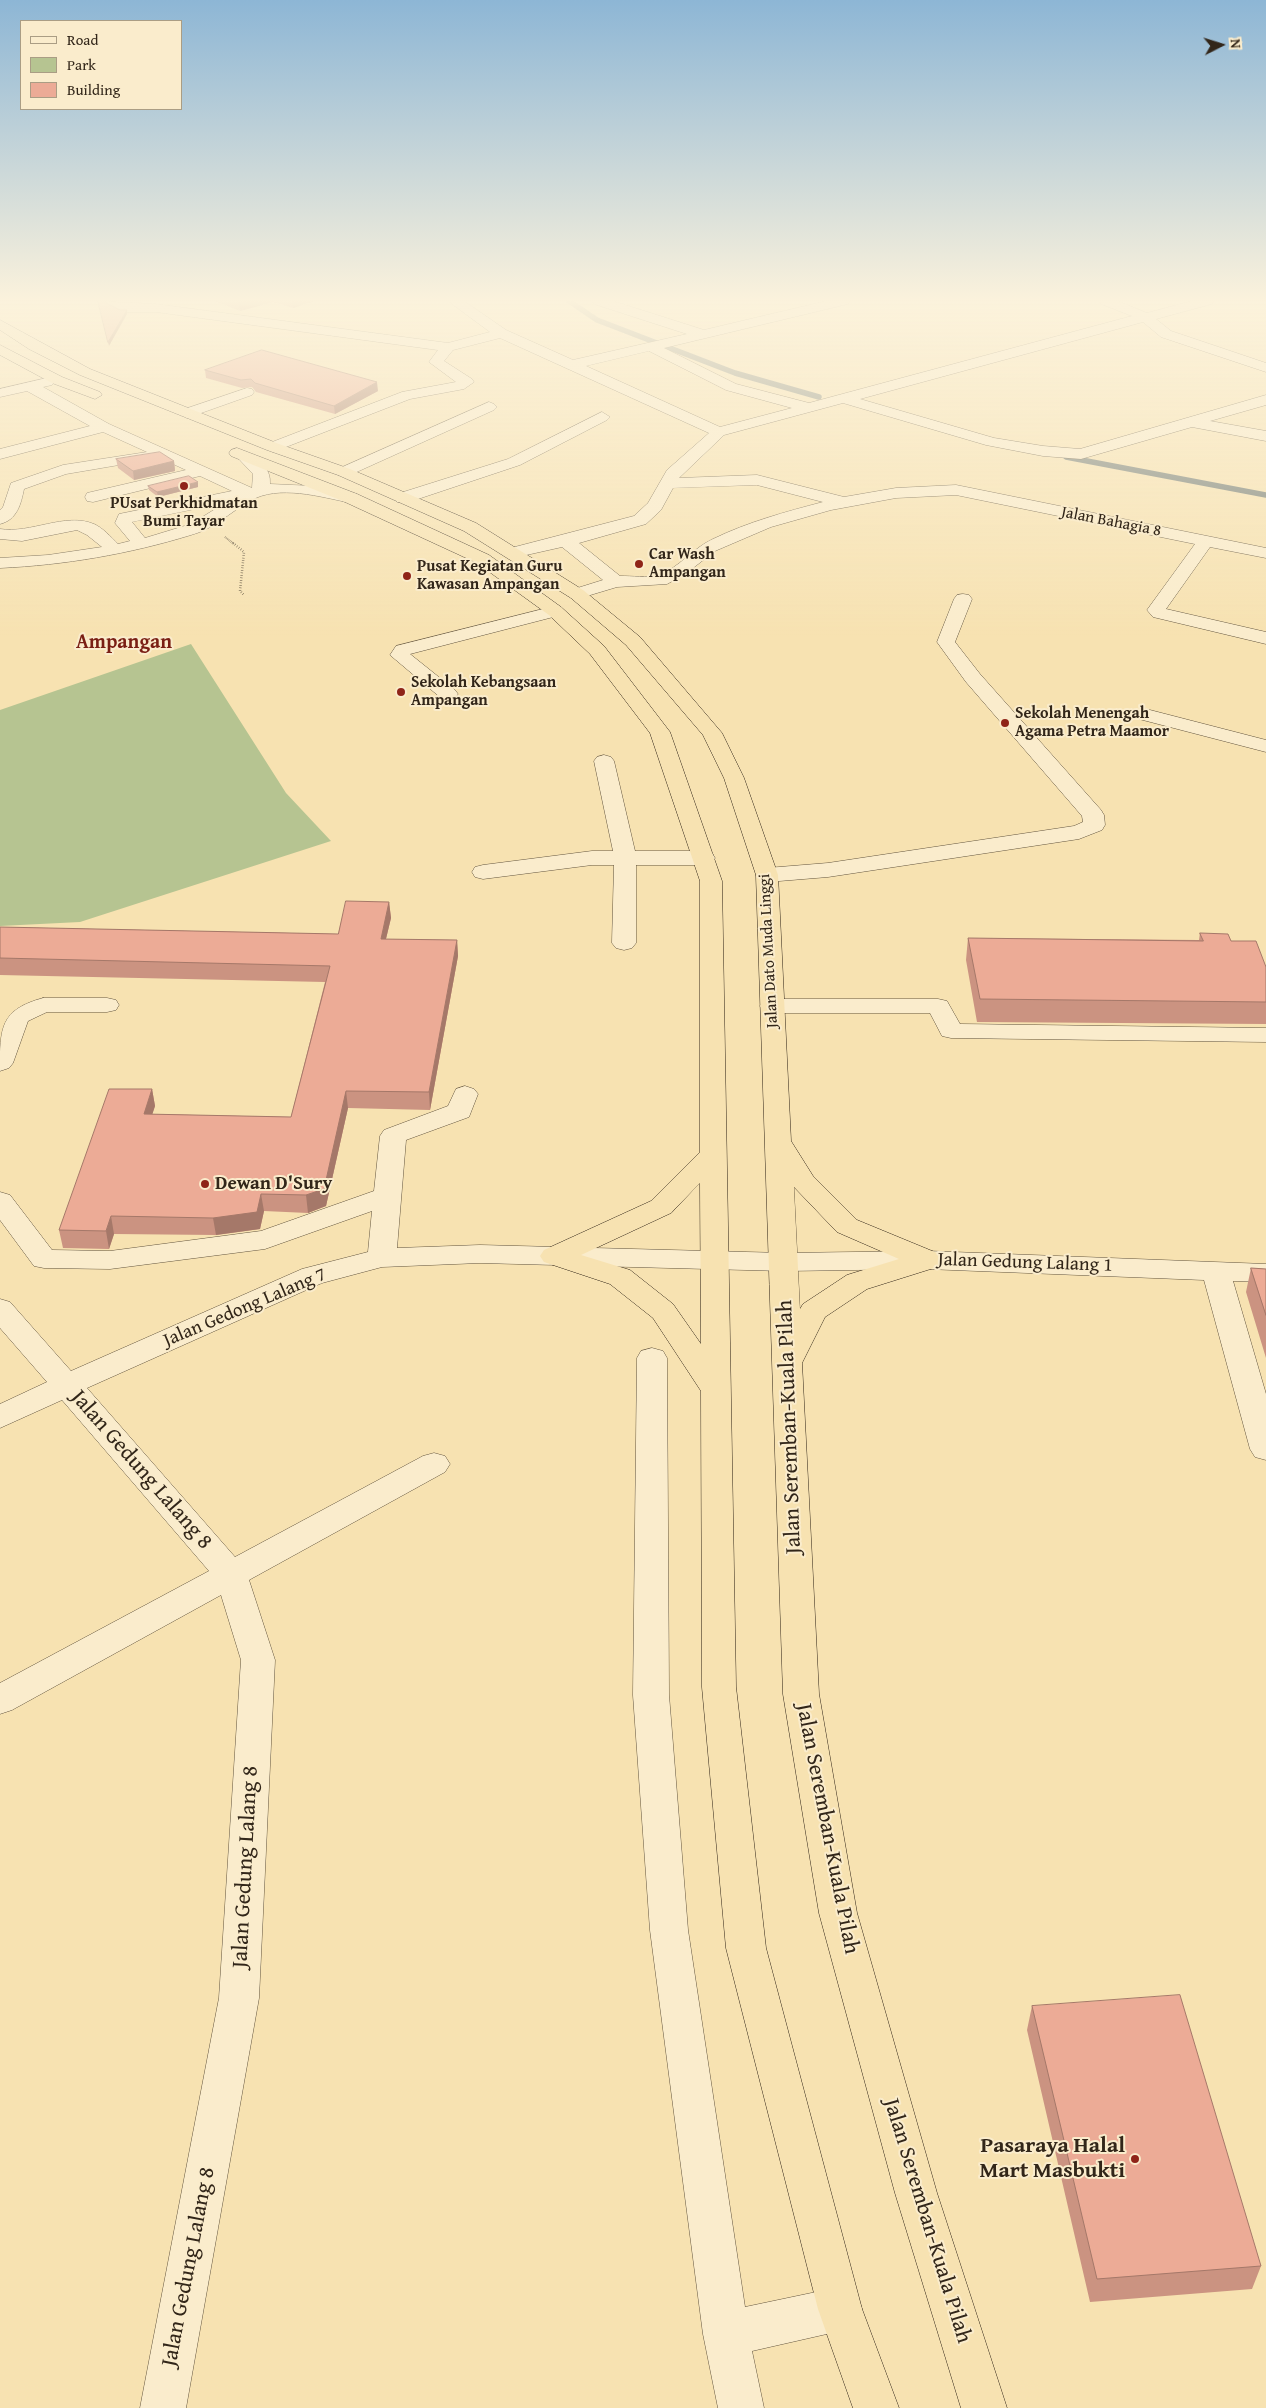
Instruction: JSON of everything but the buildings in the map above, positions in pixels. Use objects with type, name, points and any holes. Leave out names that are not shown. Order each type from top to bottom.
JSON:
[{"type":"highway","points":[[140,413],[352,498],[483,559],[555,611],[598,650],[660,732],[711,881],[719,1687],[746,1948],[840,2309],[876,2408]]},
{"type":"highway","name":"Jalan Dato Muda Linggi","points":[[188,413],[273,447],[344,472],[470,527],[513,553],[577,594],[633,641],[712,733],[734,778],[767,876],[784,1262]]},
{"type":"highway","points":[[778,1141],[803,1181],[847,1226],[927,1260]]},
{"type":"highway","points":[[554,1256],[661,1207],[714,1154]]},
{"type":"highway","points":[[554,1256],[620,1277],[663,1311],[716,1390]]},
{"type":"highway","points":[[787,1364],[813,1311],[857,1282],[927,1260]]},
{"type":"highway","name":"Jalan Seremban-Kuala Pilah","points":[[784,1262],[801,1694],[838,1913],[916,2193],[984,2408]]},
{"type":"street","points":[[79,413],[104,427],[201,471],[255,492]]},
{"type":"street","points":[[273,447],[360,413]]},
{"type":"street","points":[[344,472],[475,413]]},
{"type":"street","points":[[679,413],[720,432]]},
{"type":"street","points":[[513,553],[566,541],[640,520],[655,506],[673,472],[720,432],[788,413]]},
{"type":"street","points":[[893,413],[992,442],[1043,451],[1081,454],[1221,413]]},
{"type":"street","points":[[403,498],[514,462],[602,417]]},
{"type":"street","points":[[1192,422],[1266,436]]},
{"type":"street","points":[[0,454],[104,427]]},
{"type":"street","points":[[114,548],[88,528],[81,526],[70,526],[31,536],[1,532],[11,509],[17,486],[62,470],[164,454]]},
{"type":"street","points":[[0,563],[80,557],[141,543],[207,524],[255,492],[263,480],[261,470],[245,456]]},
{"type":"street","points":[[93,497],[201,471]]},
{"type":"street","points":[[666,483],[757,480],[843,501]]},
{"type":"street","name":"Jalan Bahagia 8","points":[[843,501],[935,489],[956,490],[1266,553]]},
{"type":"street","points":[[141,543],[123,523],[125,518],[255,492],[321,491],[352,498]]},
{"type":"street","points":[[577,594],[616,582],[665,579],[685,568],[707,547],[771,522],[843,501]]},
{"type":"street","points":[[566,541],[616,582]]},
{"type":"street","points":[[1206,541],[1156,610],[1159,613],[1266,638]]},
{"type":"street","points":[[767,876],[828,870],[1069,834],[1094,825],[1093,815],[973,678],[946,642],[963,599]]},
{"type":"street","points":[[448,694],[399,655],[403,650],[555,611]]},
{"type":"street","points":[[1146,715],[1266,746]]},
{"type":"street","points":[[604,761],[625,858],[624,943]]},
{"type":"street","points":[[483,872],[592,858],[704,858]]},
{"type":"street","points":[[0,1063],[17,1017],[42,1005],[107,1005]]},
{"type":"street","points":[[772,1006],[938,1006],[951,1031],[1266,1035]]},
{"type":"street","points":[[382,1258],[393,1136],[460,1111],[466,1094]]},
{"type":"street","points":[[0,1201],[44,1259],[110,1260],[265,1240],[388,1196]]},
{"type":"street","name":"Jalan Gedong Lalang 7","points":[[0,1417],[67,1385],[312,1276],[382,1258],[480,1254],[715,1260]]},
{"type":"street","name":"Jalan Gedung Lalang 1","points":[[715,1260],[784,1262],[927,1260],[1266,1272]]},
{"type":"street","points":[[1216,1270],[1266,1448]]},
{"type":"street","name":"Jalan Gedung Lalang 8","points":[[0,1310],[231,1574],[258,1660],[239,1998],[162,2408]]},
{"type":"street","points":[[652,1358],[650,1695],[669,1930],[726,2334],[741,2408]]},
{"type":"street","points":[[0,1700],[434,1464]]},
{"type":"street","points":[[726,2334],[840,2309]]},
{"type":"path","points":[[207,524],[244,552],[240,591],[244,594]]},
{"type":"green space","points":[[191,644],[286,793],[331,841],[80,922],[0,926],[0,710]]},
{"type":"waterway","points":[[1066,457],[1266,495]]},
{"type":"place","name":"PUsat Perkhidmatan Bumi Tayar","points":[[184,486]]},
{"type":"place","name":"Car Wash Ampangan","points":[[639,564]]},
{"type":"place","name":"Pusat Kegiatan Guru Kawasan Ampangan","points":[[407,576]]},
{"type":"place","name":"Sekolah Kebangsaan Ampangan","points":[[401,692]]},
{"type":"place","name":"Sekolah Menengah Agama Petra Maamor","points":[[1005,723]]},
{"type":"place","name":"Dewan D'Sury","points":[[205,1184]]},
{"type":"place","name":"Pasaraya Halal Mart Masbukti","points":[[1135,2159]]},
{"type":"district","name":"Ampangan","points":[[124,643]]}]
